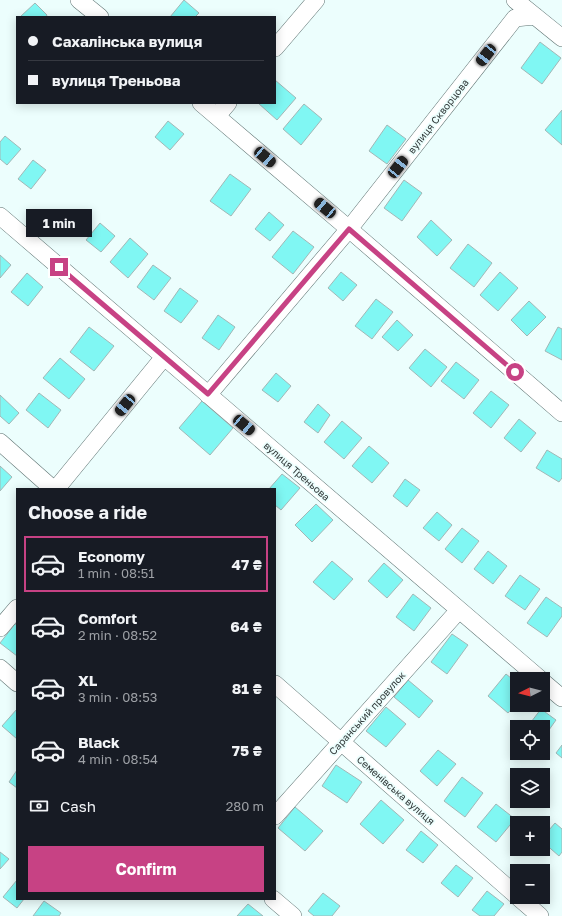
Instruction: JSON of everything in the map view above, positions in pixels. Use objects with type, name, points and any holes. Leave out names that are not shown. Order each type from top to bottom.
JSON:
[{"type":"street","points":[[79,0],[99,16]]},
{"type":"street","points":[[276,47],[316,0]]},
{"type":"street","points":[[515,0],[562,38]]},
{"type":"street","name":"вулиця Скворцова","points":[[208,394],[349,229],[515,18],[535,16]]},
{"type":"street","points":[[202,104],[562,413]]},
{"type":"street","points":[[217,116],[227,104]]},
{"type":"street","name":"вулиця Треньова","points":[[0,216],[532,672]]},
{"type":"street","points":[[56,488],[164,357]]},
{"type":"street","points":[[0,442],[54,488]]},
{"type":"street","points":[[0,628],[16,609]]},
{"type":"street","name":"Саранський провулок","points":[[276,815],[459,610]]},
{"type":"street","points":[[0,668],[16,682]]},
{"type":"street","name":"Семенівська вулиця","points":[[276,685],[510,891]]},
{"type":"street","points":[[550,688],[562,698]]},
{"type":"street","points":[[273,900],[293,916]]},
{"type":"street","name":"Семенівська вулиця","points":[[525,904],[540,916]]},
{"type":"building","points":[[184,0],[199,13],[196,16],[171,16]]},
{"type":"building","points":[[35,3],[47,15],[46,16],[21,16]]},
{"type":"building","points":[[540,42],[561,58],[542,84],[521,68]]},
{"type":"building","points":[[276,81],[296,98],[277,120],[259,104],[276,104]]},
{"type":"building","points":[[304,104],[322,119],[301,145],[283,129]]},
{"type":"building","points":[[562,110],[562,145],[545,130]]},
{"type":"building","points":[[168,121],[184,134],[170,150],[155,137]]},
{"type":"building","points":[[387,125],[406,139],[387,164],[369,151]]},
{"type":"building","points":[[5,136],[21,149],[7,165],[0,159],[0,142]]},
{"type":"building","points":[[33,160],[46,170],[31,189],[18,179]]},
{"type":"building","points":[[230,174],[251,189],[231,216],[210,201]]},
{"type":"building","points":[[404,180],[422,193],[402,221],[384,208]]},
{"type":"building","points":[[269,212],[284,225],[270,241],[255,229]]},
{"type":"building","points":[[431,220],[452,240],[437,256],[417,237]]},
{"type":"building","points":[[100,223],[115,236],[101,252],[86,240]]},
{"type":"building","points":[[293,231],[314,247],[293,274],[272,257]]},
{"type":"building","points":[[130,238],[148,254],[128,278],[110,262]]},
{"type":"building","points":[[468,244],[492,263],[474,287],[450,268]]},
{"type":"building","points":[[0,255],[11,265],[0,278]]},
{"type":"building","points":[[153,265],[171,278],[154,300],[137,287]]},
{"type":"building","points":[[341,272],[357,285],[343,301],[328,288]]},
{"type":"building","points":[[500,272],[518,288],[498,311],[480,295]]},
{"type":"building","points":[[27,273],[43,287],[28,306],[11,292]]},
{"type":"building","points":[[180,288],[198,301],[181,323],[164,311]]},
{"type":"building","points":[[376,299],[393,312],[372,339],[355,326]]},
{"type":"building","points":[[529,301],[546,317],[527,336],[511,320]]},
{"type":"building","points":[[218,315],[235,327],[219,350],[202,338]]},
{"type":"building","points":[[397,320],[413,335],[398,351],[382,337]]},
{"type":"building","points":[[89,327],[114,346],[94,371],[70,352]]},
{"type":"building","points":[[558,327],[562,329],[562,360],[545,351]]},
{"type":"building","points":[[425,349],[447,367],[431,387],[409,368]]},
{"type":"building","points":[[60,358],[85,379],[69,399],[43,378]]},
{"type":"building","points":[[456,362],[479,380],[464,399],[441,381]]},
{"type":"building","points":[[276,373],[291,386],[278,402],[262,390]]},
{"type":"building","points":[[491,391],[509,405],[491,428],[473,413]]},
{"type":"building","points":[[39,393],[61,410],[48,428],[26,410]]},
{"type":"building","points":[[0,395],[19,413],[9,424],[0,416]]},
{"type":"building","points":[[202,401],[233,428],[210,455],[179,428]]},
{"type":"building","points":[[318,404],[330,415],[318,433],[304,422]]},
{"type":"building","points":[[519,419],[536,433],[521,452],[504,438]]},
{"type":"building","points":[[342,421],[362,438],[344,459],[324,442]]},
{"type":"building","points":[[369,446],[389,463],[372,483],[352,466]]},
{"type":"building","points":[[547,450],[562,459],[562,478],[559,482],[536,468]]},
{"type":"building","points":[[0,466],[12,477],[0,491]]},
{"type":"building","points":[[282,474],[300,488],[281,510],[276,506],[276,488],[270,488]]},
{"type":"building","points":[[405,479],[420,490],[407,507],[393,496]]},
{"type":"building","points":[[316,504],[333,520],[312,542],[295,525]]},
{"type":"building","points":[[437,512],[452,525],[439,541],[423,528]]},
{"type":"building","points":[[462,528],[479,541],[462,563],[445,549]]},
{"type":"building","points":[[488,551],[507,566],[493,584],[474,569]]},
{"type":"building","points":[[332,561],[353,579],[334,600],[313,582]]},
{"type":"building","points":[[384,563],[403,580],[387,598],[368,581]]},
{"type":"building","points":[[520,575],[540,589],[525,610],[505,596]]},
{"type":"building","points":[[413,594],[431,608],[414,631],[396,617]]},
{"type":"building","points":[[546,597],[562,608],[562,616],[547,637],[527,623]]},
{"type":"building","points":[[15,624],[16,624],[16,655],[0,643]]},
{"type":"building","points":[[452,634],[468,645],[447,674],[431,662]]},
{"type":"building","points":[[506,674],[510,677],[510,711],[508,713],[488,696]]},
{"type":"building","points":[[408,680],[433,701],[419,718],[394,697]]},
{"type":"building","points":[[386,707],[406,724],[386,747],[366,731]]},
{"type":"building","points":[[16,710],[16,738],[2,726]]},
{"type":"building","points":[[539,712],[545,712],[556,720],[550,728],[550,720],[533,720]]},
{"type":"building","points":[[562,745],[562,758],[556,753]]},
{"type":"building","points":[[438,750],[456,764],[437,786],[420,771]]},
{"type":"building","points":[[336,765],[362,782],[347,803],[322,786]]},
{"type":"building","points":[[16,772],[16,787],[9,782]]},
{"type":"building","points":[[462,777],[483,793],[465,817],[444,801]]},
{"type":"building","points":[[381,800],[404,820],[383,844],[360,824]]},
{"type":"building","points":[[496,804],[511,816],[510,825],[496,842],[477,827]]},
{"type":"building","points":[[295,807],[323,831],[305,851],[278,828]]},
{"type":"building","points":[[555,823],[562,829],[562,852],[559,856],[550,848],[550,829]]},
{"type":"building","points":[[421,831],[438,845],[423,863],[406,850]]},
{"type":"building","points":[[0,852],[9,859],[0,869]]},
{"type":"building","points":[[456,865],[473,878],[458,897],[441,883]]},
{"type":"building","points":[[16,881],[16,900],[23,900],[17,908],[3,897]]},
{"type":"building","points":[[487,891],[504,904],[494,916],[480,916],[472,910]]},
{"type":"building","points":[[323,893],[340,906],[332,916],[314,916],[308,911]]},
{"type":"building","points":[[44,901],[61,913],[59,916],[33,916]]},
{"type":"building","points":[[248,904],[263,916],[237,916]]},
{"type":"route","points":[[59,267],[208,394],[349,229],[515,372]]}]
